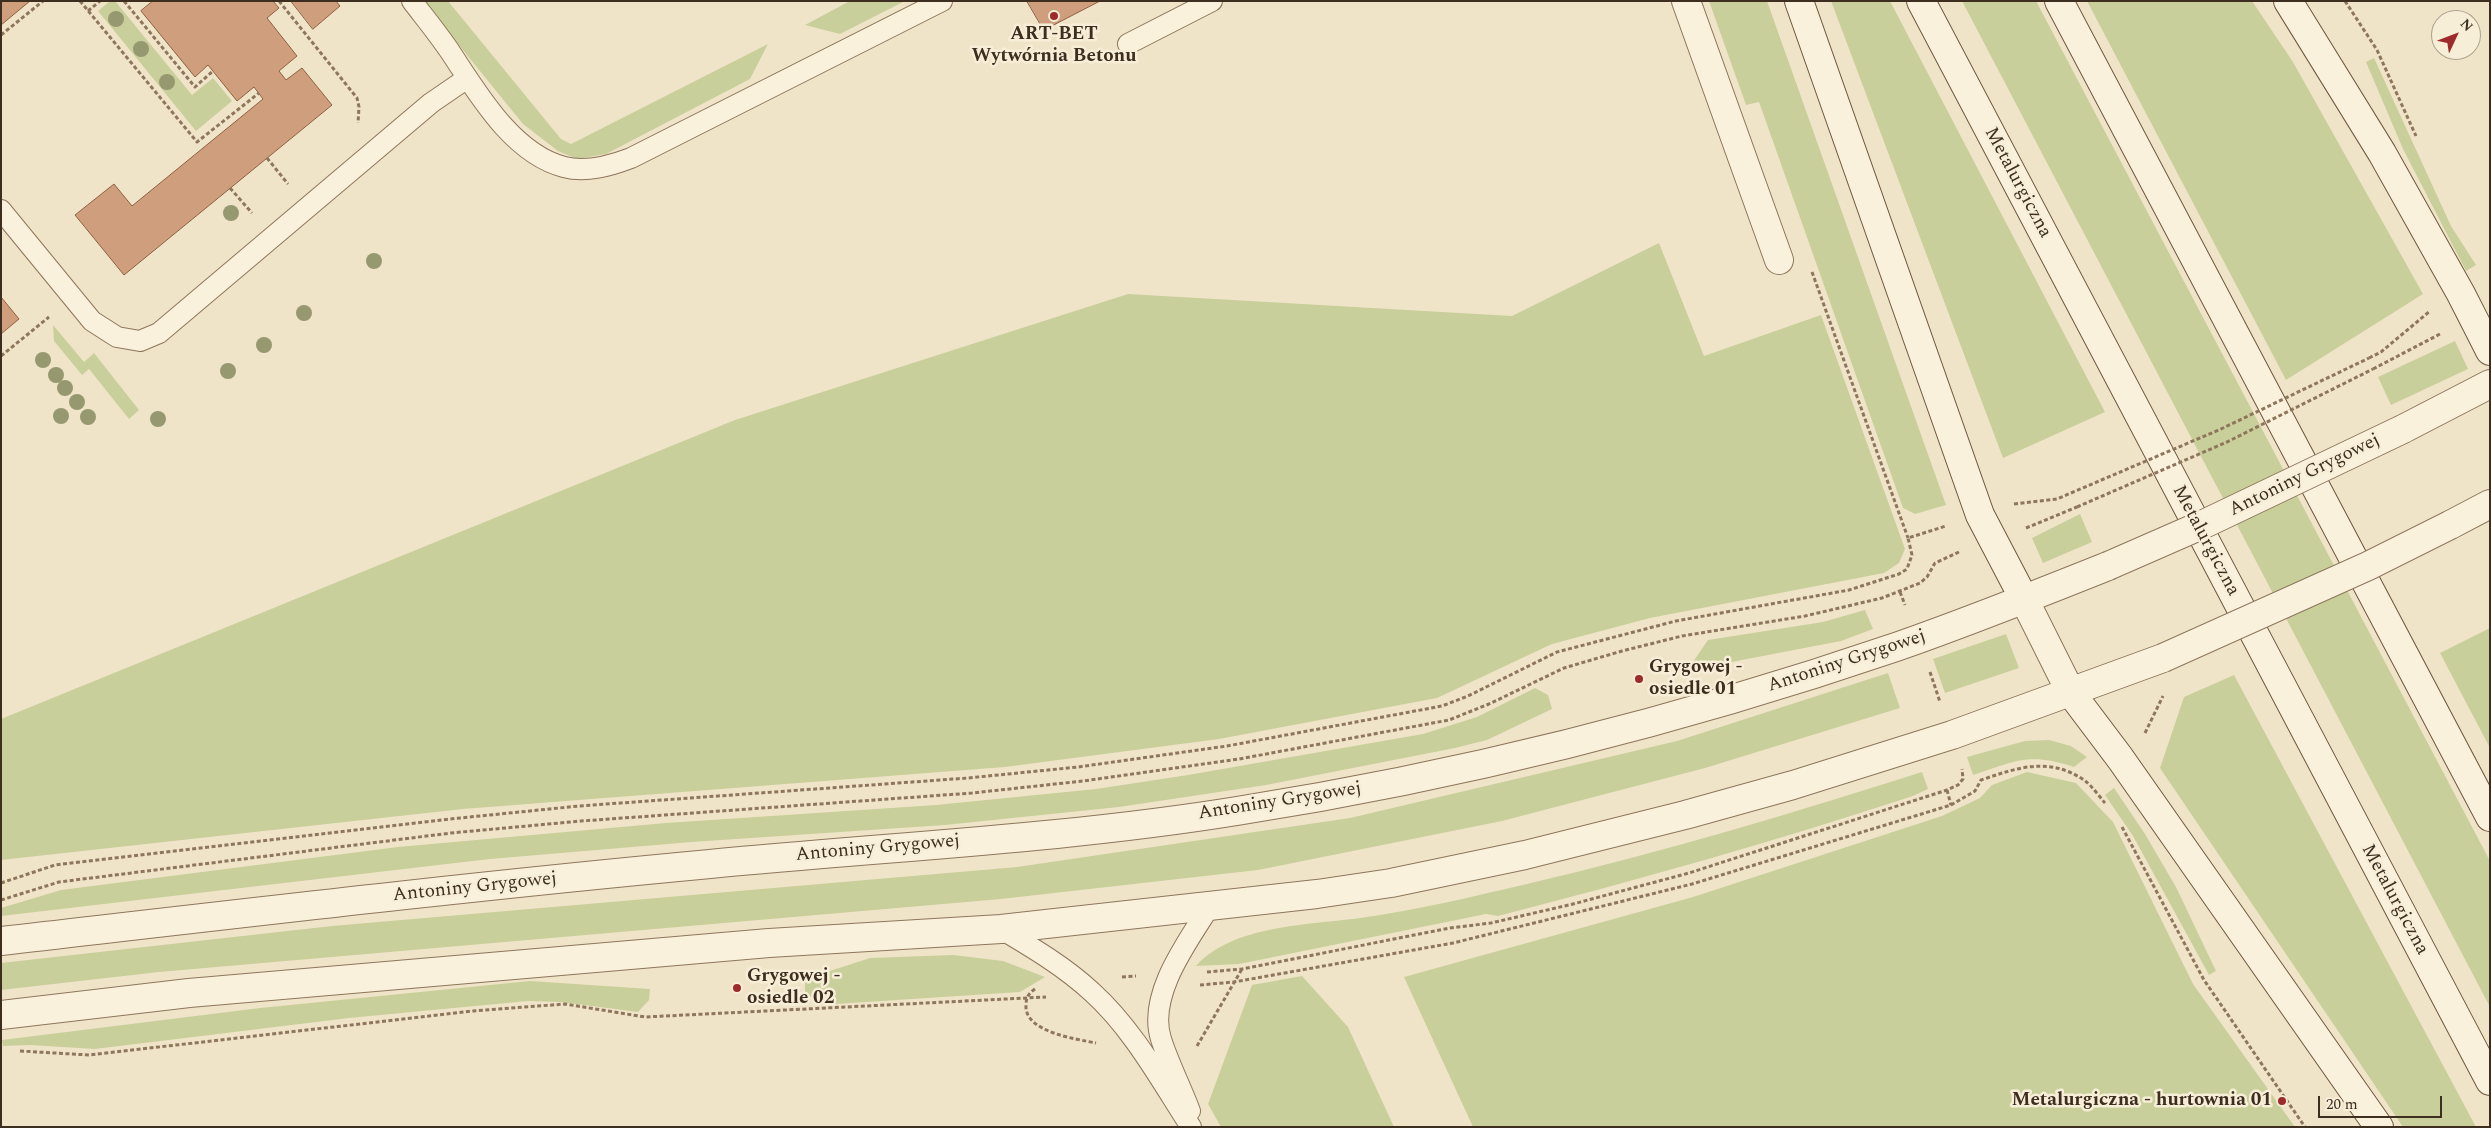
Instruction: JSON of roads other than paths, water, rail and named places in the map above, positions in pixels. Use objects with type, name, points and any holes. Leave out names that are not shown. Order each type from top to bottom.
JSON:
[{"type":"street","points":[[1686,1],[1779,260]]},
{"type":"street","points":[[1799,1],[1980,515],[2071,693],[2120,758],[2378,1127]]},
{"type":"street","name":"Metalurgiczna","points":[[1921,1],[2490,1081]]},
{"type":"street","points":[[2060,1],[2490,817]]},
{"type":"street","points":[[2288,1],[2382,153],[2461,294],[2490,351]]},
{"type":"street","name":"Antoniny Grygowej","points":[[1,941],[456,890],[709,864],[1034,836],[1234,812],[1382,785],[1607,734],[1789,682],[1917,639],[2108,566],[2204,524],[2403,429],[2490,384]]},
{"type":"street","points":[[1,1015],[189,993],[749,945],[1001,929],[1210,906],[1391,883],[1525,855],[1686,815],[1793,785],[1952,735],[2163,658],[2368,566],[2490,504]]},
{"type":"lane","points":[[412,1],[452,54],[466,79],[516,141],[531,153],[564,168],[588,169],[610,166],[631,158],[942,1]]},
{"type":"lane","points":[[1128,44],[1212,1]]},
{"type":"lane","points":[[1,210],[92,321],[116,337],[140,341],[160,333],[432,103],[466,79]]},
{"type":"lane","points":[[1196,1127],[1161,1038],[1160,1009],[1167,981],[1182,950],[1210,906]]},
{"type":"lane","points":[[1001,929],[1041,953],[1093,993],[1120,1023],[1141,1051],[1190,1127]]},
{"type":"place","name":"ART-BET Wytwórnia Betonu","points":[[1054,16]]},
{"type":"place","name":"Grygowej - osiedle 01","points":[[1639,679]]},
{"type":"place","name":"Grygowej - osiedle 02","points":[[737,988]]},
{"type":"place","name":"Metalurgiczna - hurtownia 01","points":[[2282,1101]]}]
